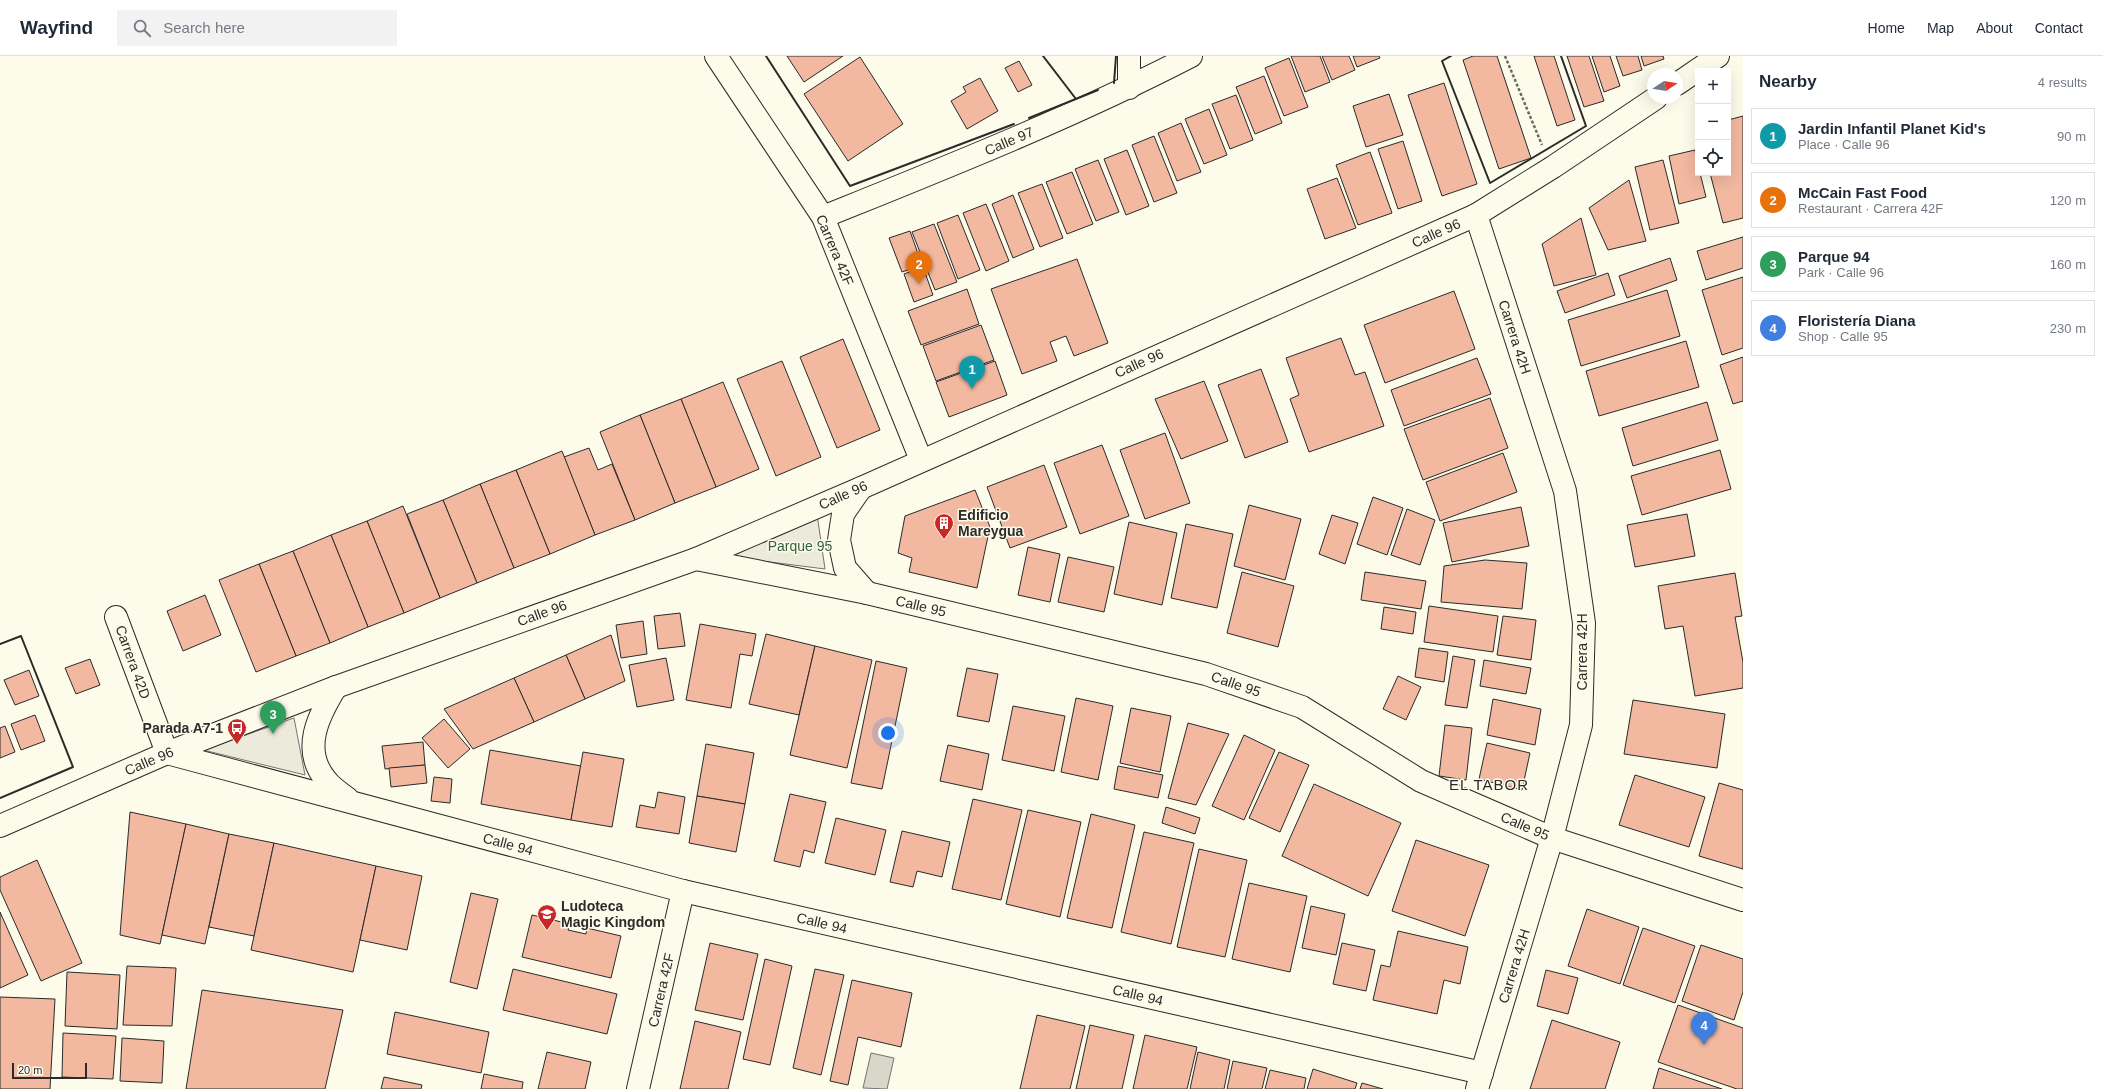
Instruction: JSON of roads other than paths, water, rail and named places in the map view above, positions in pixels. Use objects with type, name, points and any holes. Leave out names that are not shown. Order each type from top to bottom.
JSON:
[{"type":"street","name":"Carrera 42F","points":[[716,56],[823,218],[921,460]]},
{"type":"street","points":[[1129,56],[1129,88]]},
{"type":"street","name":"Calle 97","points":[[823,218],[1025,127],[1129,88],[1191,56]]},
{"type":"street","points":[[1683,80],[1718,56]]},
{"type":"street","name":"Calle 96","points":[[0,826],[167,753],[336,687],[696,559],[861,488],[921,460],[1476,215],[1553,167],[1647,104]]},
{"type":"street","name":"Carrera 42H","points":[[1476,215],[1565,491],[1584,623],[1581,725],[1552,838],[1479,1081]]},
{"type":"street","points":[[861,488],[843,514],[839,540],[845,568],[867,593]]},
{"type":"street","name":"Calle 95","points":[[696,559],[867,593],[1206,674],[1302,707],[1420,781],[1552,838],[1743,900]]},
{"type":"street","name":"Carrera 42D","points":[[116,617],[167,753]]},
{"type":"street","points":[[336,687],[322,708],[316,725],[313,741],[314,756],[317,768],[326,781],[350,802]]},
{"type":"street","name":"Calle 94","points":[[167,753],[683,891],[1479,1081]]},
{"type":"street","name":"Carrera 42F","points":[[638,1089],[683,891]]},
{"type":"place","name":"McCain Fast Food","points":[[919,284]]},
{"type":"place","name":"Jardin Infantil Planet Kid's","points":[[972,389]]},
{"type":"place","name":"Edificio Mareygua","points":[[944,540]]},
{"type":"place","name":"Parque 94","points":[[273,734]]},
{"type":"place","name":"Parada A7-1","points":[[237,745]]},
{"type":"place","name":"Ludoteca Magic Kingdom","points":[[547,931]]},
{"type":"place","name":"Floristería Diana","points":[[1704,1045]]},
{"type":"district","name":"EL TABOR","points":[[1489,784]]},
{"type":"park label","name":"Parque 95","points":[[800,546]]}]
